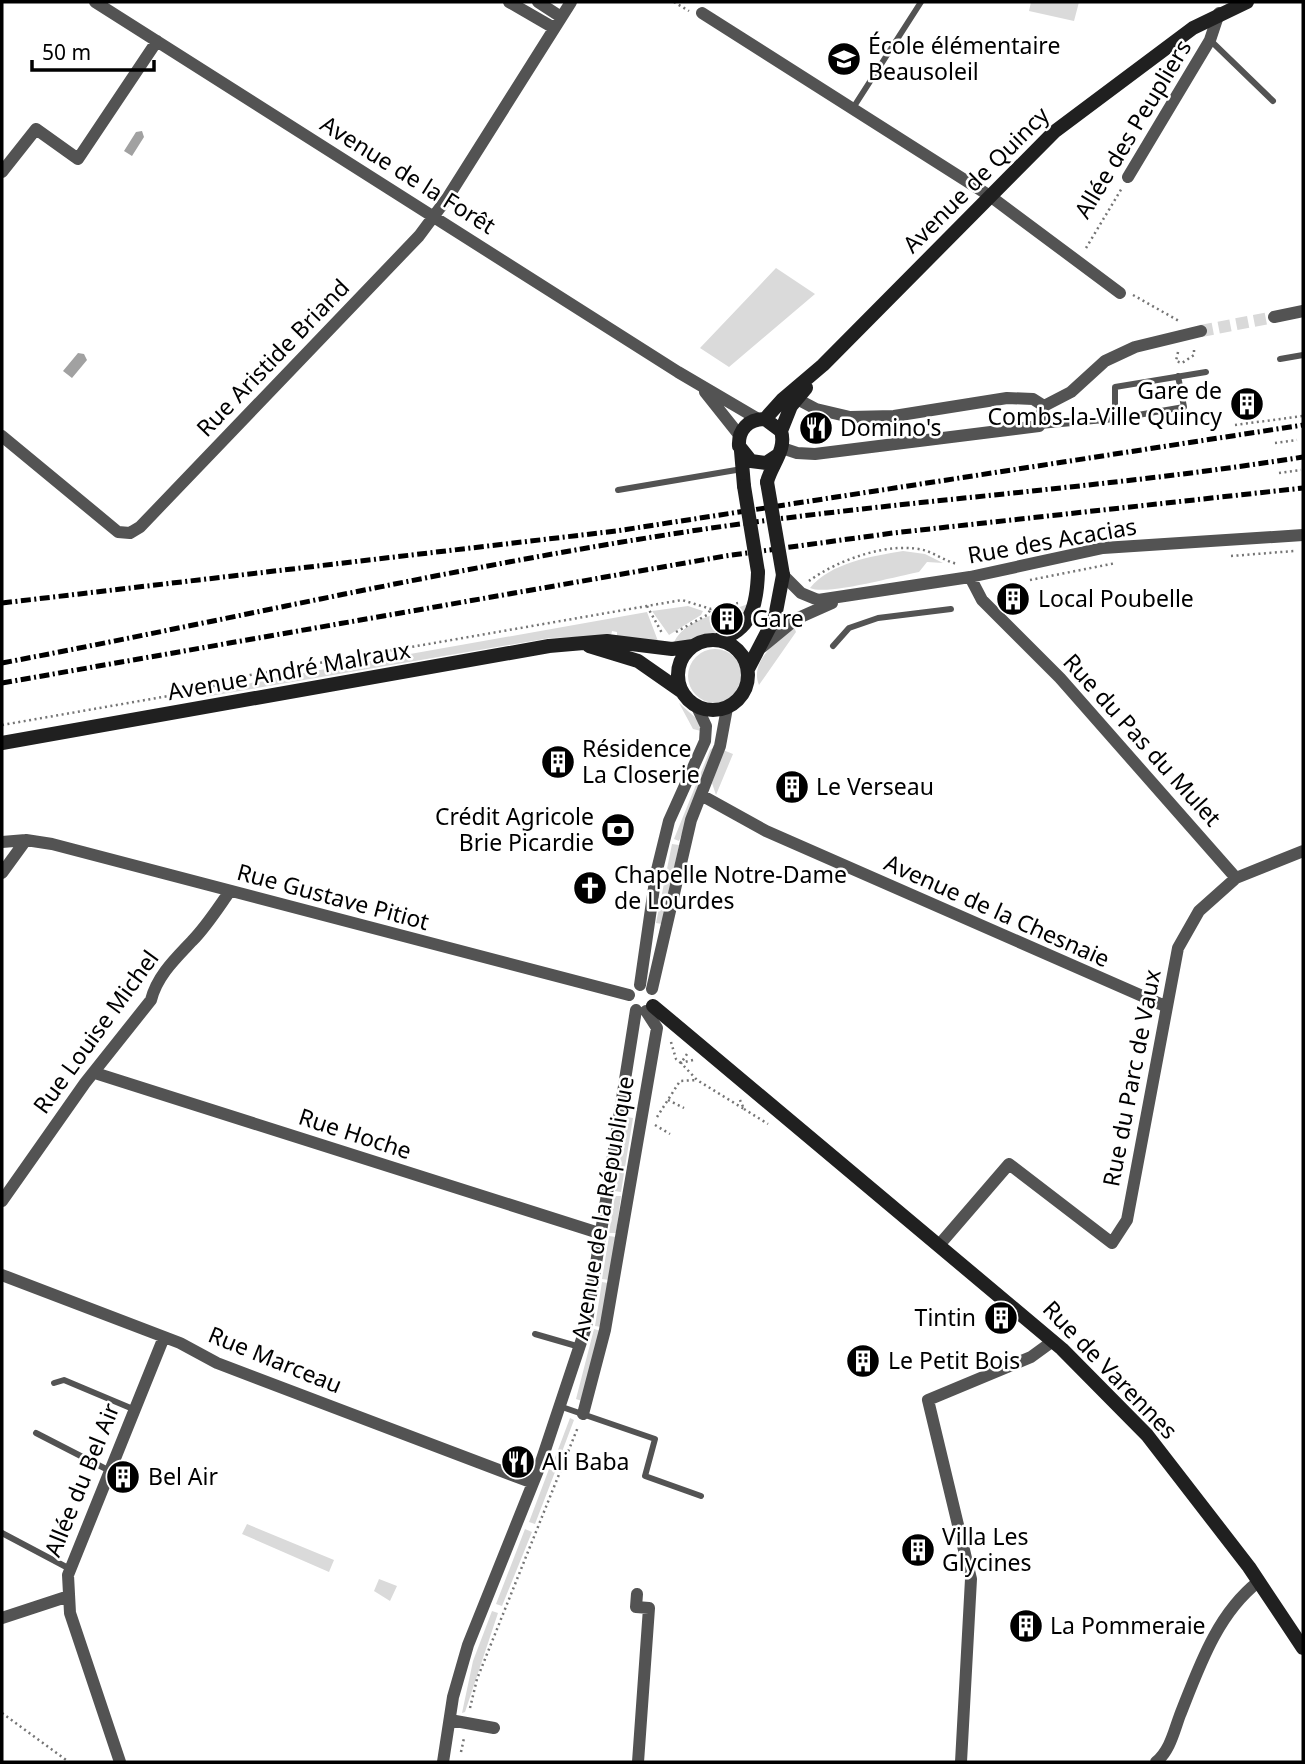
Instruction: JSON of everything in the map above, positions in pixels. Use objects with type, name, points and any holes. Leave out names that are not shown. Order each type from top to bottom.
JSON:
[{"type":"main road","name":"Avenue de Quincy","points":[[762,419],[823,365],[1054,132],[1163,49],[1219,13],[1247,2]]},
{"type":"main road","name":"Avenue de Quincy","points":[[781,432],[785,418],[823,365]]},
{"type":"main road","points":[[584,644],[638,661],[681,691],[697,707],[717,711],[727,708],[744,692],[748,669],[775,617],[783,575],[767,482],[770,468],[780,451],[781,432],[762,419],[746,425],[741,443],[758,590],[747,623],[731,636],[693,646],[678,671],[681,691]]},
{"type":"main road","points":[[741,443],[751,461],[758,463],[773,460],[780,451]]},
{"type":"main road","points":[[716,640],[737,649],[748,669]]},
{"type":"main road","name":"Avenue André Malraux","points":[[2,743],[549,646],[607,641],[672,649],[693,646]]},
{"type":"main road","name":"Rue de Varennes","points":[[645,1009],[940,1244],[1053,1340],[1147,1435],[1301,1638]]},
{"type":"street","name":"Avenue de la Forêt","points":[[95,2],[111,6],[157,41],[698,384],[762,419]]},
{"type":"street","points":[[509,2],[554,28]]},
{"type":"street","points":[[538,2],[561,17]]},
{"type":"street","name":"Rue Aristide Briand","points":[[2,436],[118,532],[130,533],[140,527],[419,236],[572,2]]},
{"type":"street","points":[[702,13],[989,196],[1120,293]]},
{"type":"street","name":"Allée des Peupliers","points":[[1128,177],[1210,40],[1219,13]]},
{"type":"street","points":[[2,173],[36,129],[78,159],[157,41]]},
{"type":"street","points":[[1274,317],[1303,312]]},
{"type":"street","points":[[780,451],[814,454],[1039,426],[1044,406],[1070,391],[1105,361],[1135,347],[1195,332]]},
{"type":"street","name":"Avenue de la Forêt","points":[[698,384],[741,443]]},
{"type":"street","points":[[797,399],[816,409],[857,417],[894,416],[1007,398],[1033,399],[1044,406]]},
{"type":"street","name":"Rue des Acacias","points":[[802,593],[818,600],[852,596],[1103,548],[1303,541]]},
{"type":"street","name":"Rue du Pas du Mulet","points":[[968,572],[982,600],[1060,678],[1236,878]]},
{"type":"street","points":[[783,575],[802,593]]},
{"type":"street","name":"Rue des Acacias","points":[[756,654],[771,638],[796,619],[852,596]]},
{"type":"street","points":[[646,987],[656,874],[669,821],[705,741],[706,726],[697,707]]},
{"type":"street","points":[[646,987],[656,997],[645,1009],[630,1003],[629,995],[646,987],[691,820],[720,746],[727,708]]},
{"type":"street","name":"Avenue de la Chesnaie","points":[[701,794],[778,836],[1166,1006]]},
{"type":"street","points":[[2,873],[26,840]]},
{"type":"street","name":"Rue Gustave Pitiot","points":[[2,842],[26,840],[629,995]]},
{"type":"street","points":[[1236,878],[1303,851]]},
{"type":"street","name":"Rue du Parc de Vaux","points":[[940,1244],[1009,1164],[1112,1243],[1127,1220],[1178,948],[1199,911],[1236,878]]},
{"type":"street","name":"Rue Louise Michel","points":[[2,1201],[151,1000],[154,987],[179,953],[193,941],[230,891]]},
{"type":"street","name":"Avenue de la République","points":[[443,1762],[453,1697],[468,1645],[562,1407],[580,1347],[645,1009]]},
{"type":"street","name":"Avenue de la République","points":[[583,1414],[606,1330],[657,1028],[645,1009]]},
{"type":"street","name":"Rue Hoche","points":[[95,1073],[602,1234]]},
{"type":"street","name":"Rue Marceau","points":[[2,1275],[164,1337],[217,1363],[533,1483]]},
{"type":"street","name":"Allée du Bel Air","points":[[120,1762],[70,1613],[70,1569],[164,1337]]},
{"type":"street","points":[[961,1762],[971,1579],[928,1400],[1031,1357],[1053,1340]]},
{"type":"street","points":[[1156,1762],[1172,1737],[1215,1634],[1237,1599],[1258,1582]]},
{"type":"street","points":[[637,1594],[636,1607],[649,1608],[638,1762]]},
{"type":"street","points":[[2,1618],[69,1596]]},
{"type":"street","points":[[450,1720],[494,1727]]},
{"type":"lane","points":[[853,108],[922,2]]},
{"type":"lane","points":[[1210,40],[1273,102]]},
{"type":"lane","points":[[1280,359],[1303,355]]},
{"type":"lane","points":[[1115,419],[1115,387],[1206,372]]},
{"type":"lane","points":[[1039,426],[1115,419],[1184,407],[1178,376]]},
{"type":"lane","points":[[618,490],[742,469]]},
{"type":"lane","points":[[833,646],[849,628],[878,618],[951,609]]},
{"type":"lane","points":[[536,1334],[580,1347]]},
{"type":"lane","points":[[54,1383],[64,1380],[133,1409]]},
{"type":"lane","points":[[562,1407],[655,1439],[645,1476],[701,1496]]},
{"type":"lane","points":[[36,1433],[108,1470]]},
{"type":"lane","points":[[2,1533],[70,1569]]},
{"type":"path","name":"Allée des Peupliers","points":[[1077,263],[1128,177]]},
{"type":"path","points":[[1120,293],[1133,295],[1195,332]]},
{"type":"path","points":[[1181,349],[1175,362],[1182,363],[1194,355],[1195,349],[1192,345],[1186,347]]},
{"type":"path","points":[[1235,425],[1303,416]]},
{"type":"path","points":[[1275,443],[1297,440]]},
{"type":"path","points":[[1279,473],[1301,470]]},
{"type":"path","points":[[1221,556],[1289,553],[1303,541]]},
{"type":"path","points":[[802,593],[821,572],[882,552],[904,548],[927,551],[968,572]]},
{"type":"path","points":[[1028,581],[1126,561]]},
{"type":"path","points":[[2,725],[197,691],[250,675],[682,600],[711,608],[742,602],[749,592],[758,590]]},
{"type":"path","points":[[647,606],[655,624],[667,638]]},
{"type":"path","points":[[681,1063],[686,1055]]},
{"type":"path","points":[[681,1063],[693,1060]]},
{"type":"path","points":[[681,1063],[697,1080],[763,1121]]},
{"type":"path","points":[[670,1134],[653,1124],[680,1082],[697,1080]]},
{"type":"path","points":[[668,1100],[684,1108]]},
{"type":"path","points":[[742,1102],[744,1109]]},
{"type":"path","points":[[458,1762],[477,1679],[583,1414]]},
{"type":"path","points":[[2,1713],[69,1762]]},
{"type":"shaded area","points":[[1031,2],[1079,2],[1074,21],[1029,11]]},
{"type":"shaded area","points":[[142,131],[144,137],[132,156],[124,151],[136,132]]},
{"type":"shaded area","points":[[776,268],[815,294],[729,367],[700,348]]},
{"type":"shaded area","points":[[78,353],[84,354],[87,360],[72,378],[63,371]]},
{"type":"shaded area","points":[[903,551],[925,554],[943,563],[927,562],[919,572],[862,584],[818,590],[810,588],[829,572],[852,562]]},
{"type":"shaded area","points":[[750,603],[741,624],[689,642],[674,642],[688,626],[708,616]]},
{"type":"shaded area","points":[[688,606],[703,611],[701,615],[669,635],[652,611]]},
{"type":"shaded area","points":[[647,612],[658,641],[617,636],[617,632],[612,631],[611,636],[550,638],[204,697],[258,681]]},
{"type":"shaded area","points":[[794,627],[796,632],[759,685],[757,676],[761,660],[773,645]]},
{"type":"shaded area","points":[[715,649],[734,657],[742,676],[734,695],[715,703],[696,695],[688,676],[696,657]]},
{"type":"shaded area","points":[[679,703],[698,720],[701,731],[693,729]]},
{"type":"shaded area","points":[[714,747],[715,752],[679,841],[674,839],[710,750]]},
{"type":"shaded area","points":[[723,750],[733,754],[716,795],[712,783]]},
{"type":"shaded area","points":[[672,844],[679,845],[662,924],[656,923]]},
{"type":"shaded area","points":[[627,1117],[633,1118],[621,1192],[615,1191]]},
{"type":"shaded area","points":[[615,1196],[621,1196],[616,1233],[609,1233]]},
{"type":"shaded area","points":[[609,1236],[616,1237],[609,1280],[602,1279]]},
{"type":"shaded area","points":[[602,1282],[608,1283],[601,1327],[595,1326]]},
{"type":"shaded area","points":[[594,1329],[601,1331],[582,1401],[576,1399]]},
{"type":"shaded area","points":[[570,1418],[574,1420],[557,1465],[553,1463]]},
{"type":"shaded area","points":[[549,1469],[555,1472],[535,1524],[529,1522]]},
{"type":"shaded area","points":[[247,1524],[334,1560],[329,1572],[242,1534]]},
{"type":"shaded area","points":[[525,1529],[532,1532],[502,1606],[496,1604]]},
{"type":"shaded area","points":[[379,1579],[397,1586],[390,1601],[374,1591]]},
{"type":"shaded area","points":[[492,1611],[498,1613],[465,1712],[462,1713],[473,1661]]},
{"type":"tunnel","points":[[1201,331],[1274,317]]},
{"type":"railway","points":[[2,603],[616,531],[1303,425]]},
{"type":"railway","points":[[2,663],[523,559],[698,530],[849,510],[1152,478],[1303,457]]},
{"type":"railway","points":[[2,683],[725,556],[893,533],[1303,488]]},
{"type":"place","name":"École élémentaire Beausoleil","points":[[844,59]]},
{"type":"place","name":"Gare de Combs-la-Ville Quincy","points":[[1247,404]]},
{"type":"place","name":"Domino's","points":[[816,428]]},
{"type":"place","name":"Local Poubelle","points":[[1013,599]]},
{"type":"place","name":"Gare","points":[[727,619]]},
{"type":"place","name":"Résidence La Closerie","points":[[558,762]]},
{"type":"place","name":"Le Verseau","points":[[792,787]]},
{"type":"place","name":"Crédit Agricole Brie Picardie","points":[[618,830]]},
{"type":"place","name":"Chapelle Notre-Dame de Lourdes","points":[[590,888]]},
{"type":"place","name":"Tintin","points":[[1001,1318]]},
{"type":"place","name":"Le Petit Bois","points":[[863,1361]]},
{"type":"place","name":"Ali Baba","points":[[518,1462]]},
{"type":"place","name":"Bel Air","points":[[123,1477]]},
{"type":"place","name":"Villa Les Glycines","points":[[918,1550]]},
{"type":"place","name":"La Pommeraie","points":[[1026,1626]]}]
